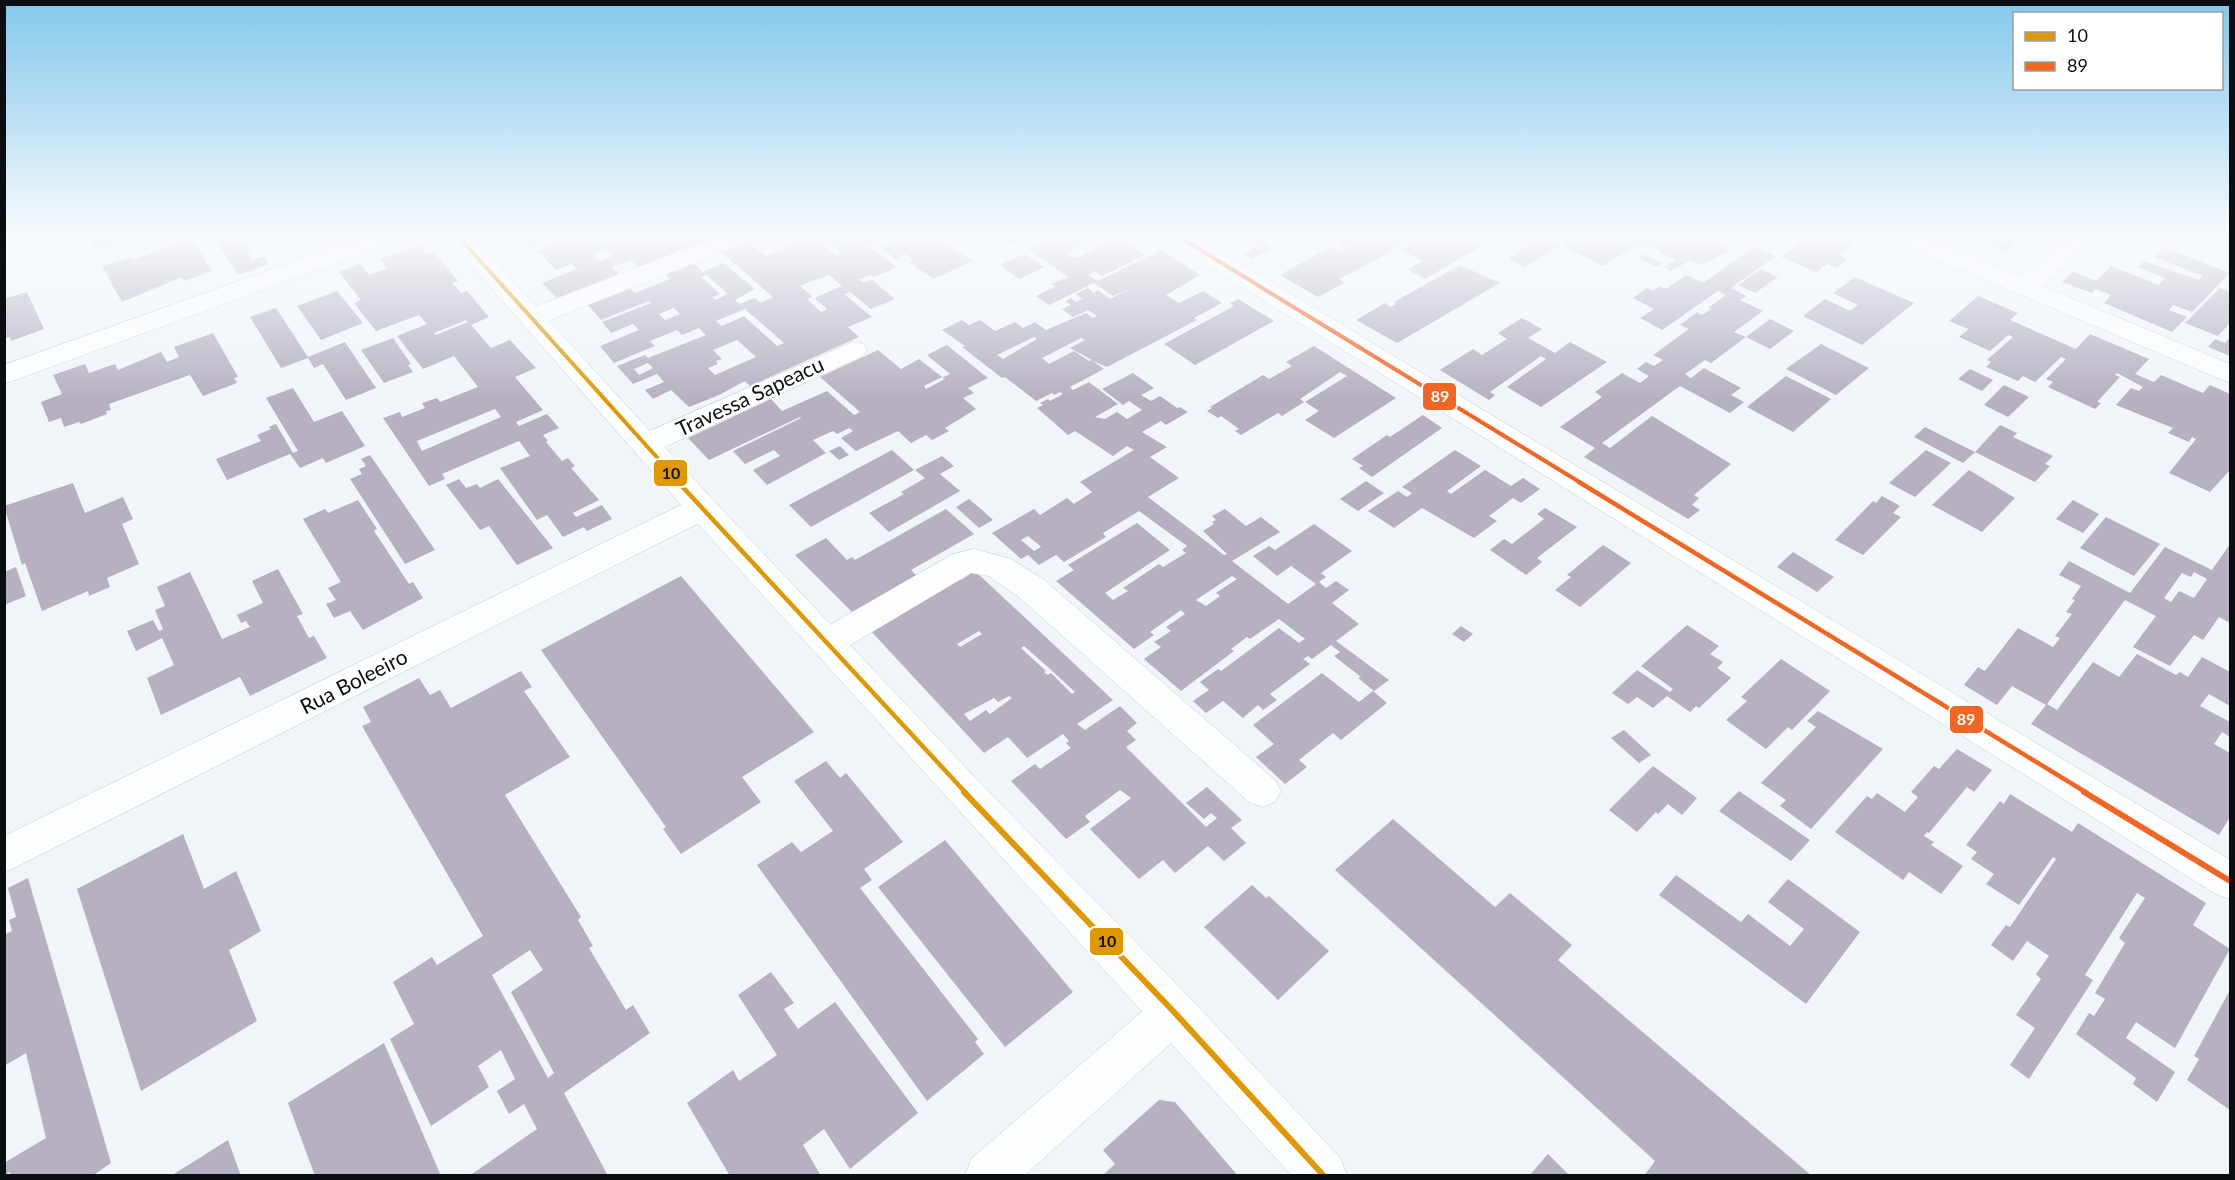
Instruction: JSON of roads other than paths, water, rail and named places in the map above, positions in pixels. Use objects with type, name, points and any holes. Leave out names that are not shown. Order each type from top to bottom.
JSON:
[{"type":"street","points":[[4,375],[238,290]]},
{"type":"street","points":[[507,290],[702,508],[1324,1176]]},
{"type":"street","points":[[532,317],[602,290]]},
{"type":"street","points":[[1266,290],[2230,881]]},
{"type":"street","points":[[2030,290],[2230,374]]},
{"type":"street","name":"Travessa Sapeacu","points":[[646,444],[853,350]]},
{"type":"street","name":"Rua Boleeiro","points":[[4,856],[702,508]]},
{"type":"street","points":[[828,642],[964,562],[983,561],[998,565],[1039,595],[1262,791]]},
{"type":"street","points":[[988,1176],[1173,1012]]}]
